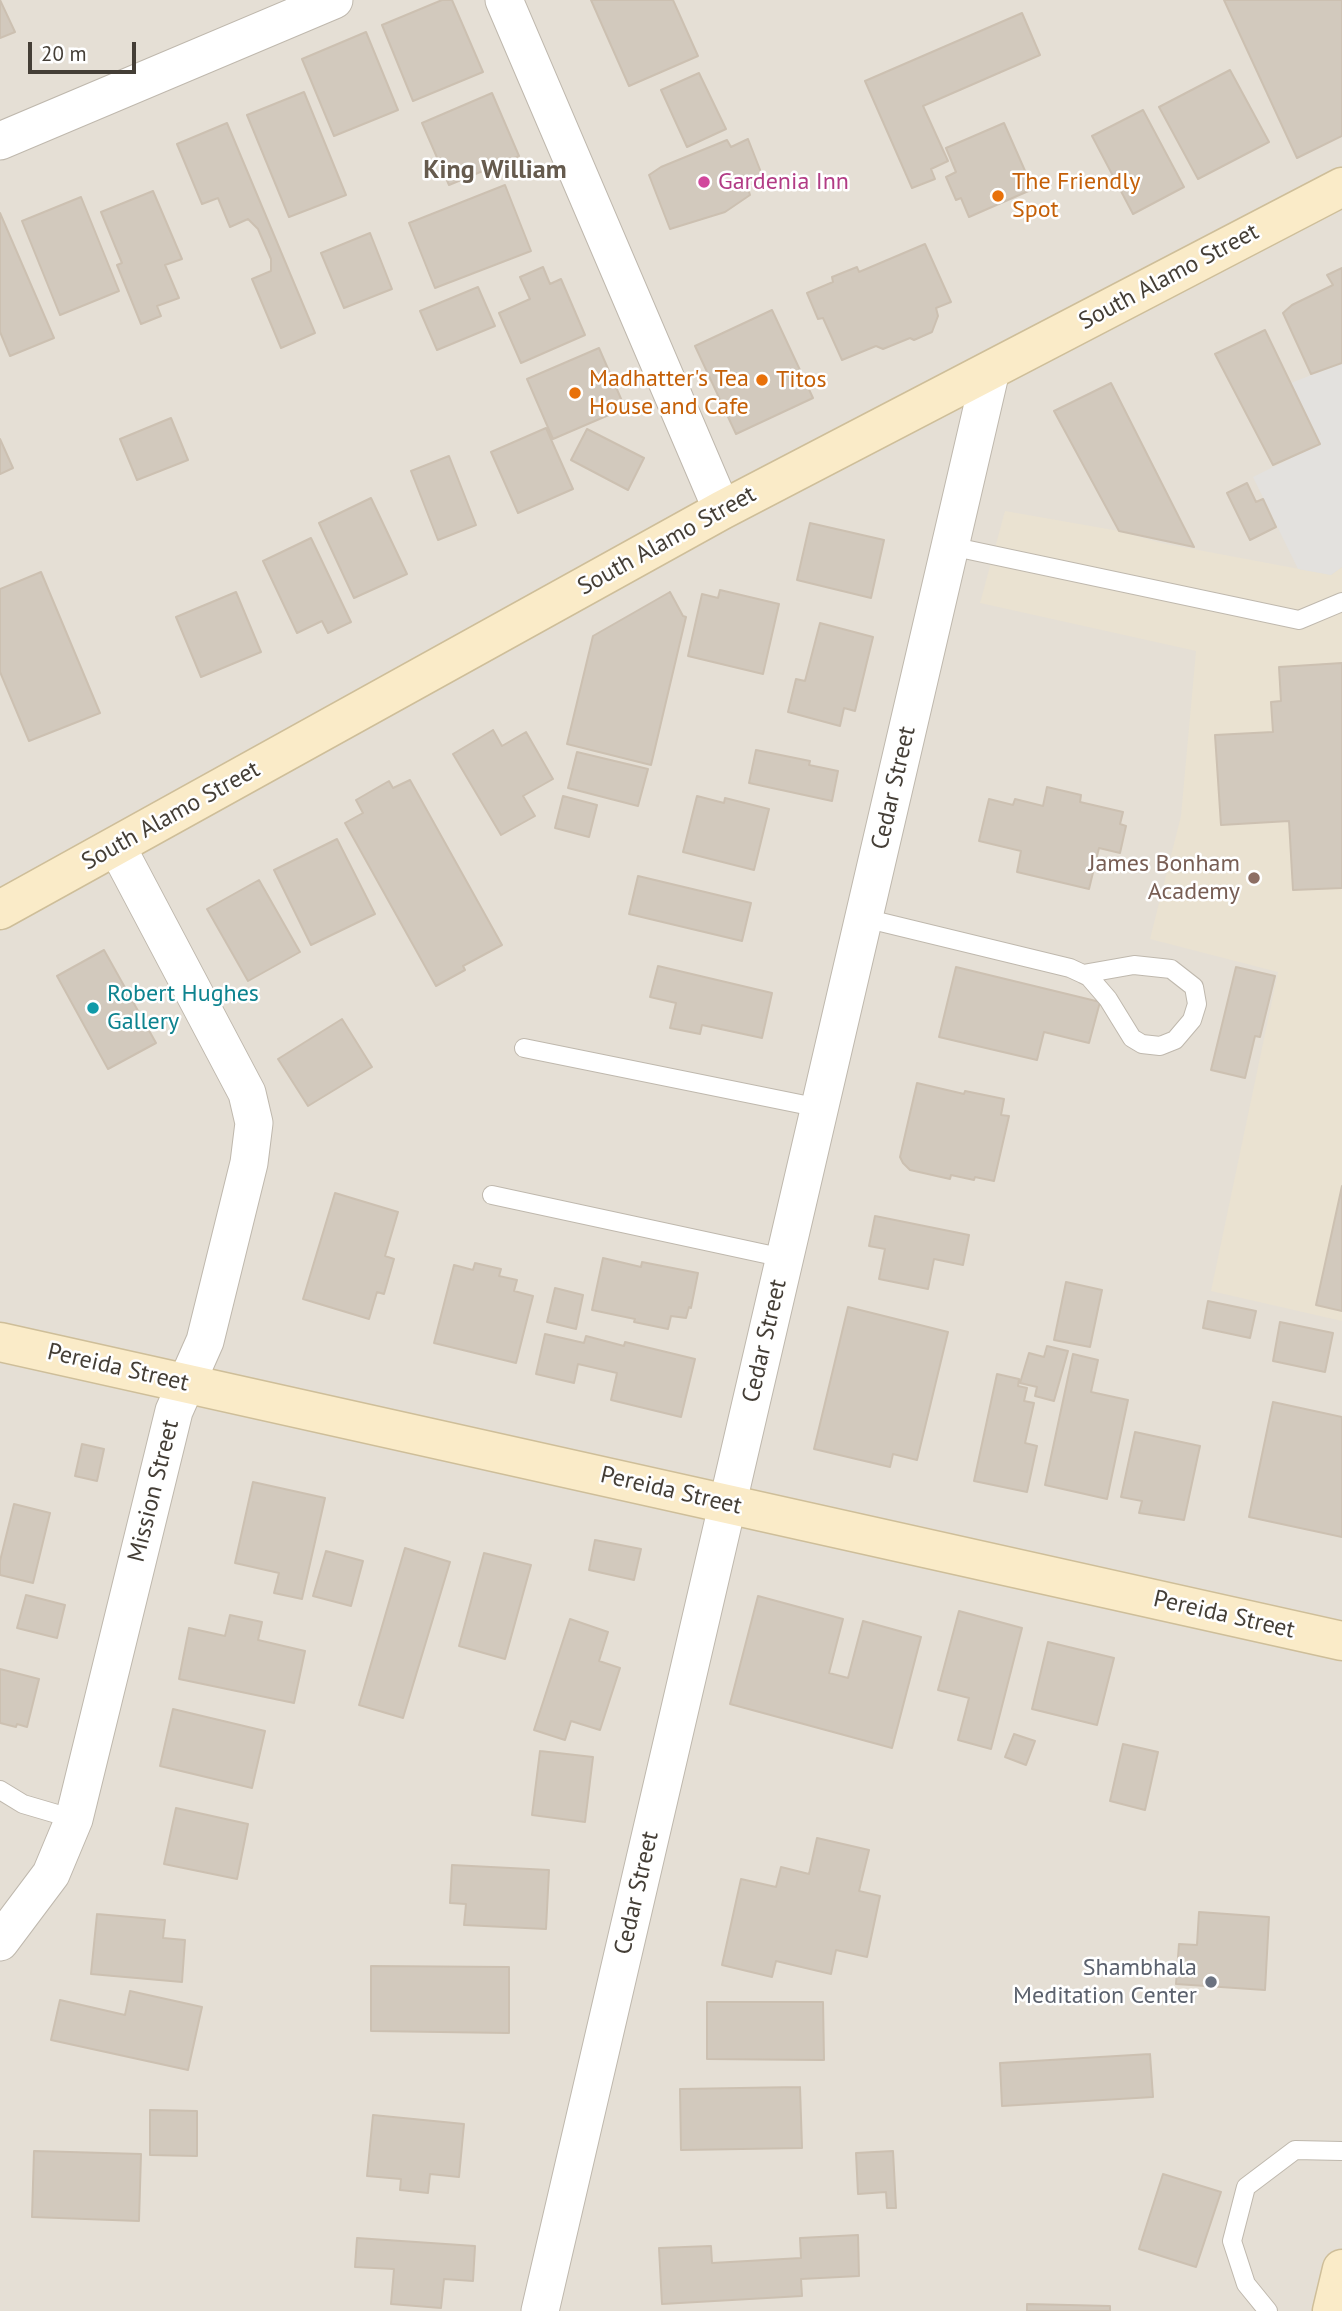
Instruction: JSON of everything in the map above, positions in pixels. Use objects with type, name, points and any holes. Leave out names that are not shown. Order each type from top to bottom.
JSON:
[{"type":"main road","name":"South Alamo Street","points":[[0,910],[722,510],[1342,187]]},
{"type":"main road","name":"Pereida Street","points":[[0,1342],[1342,1641]]},
{"type":"main road","points":[[1332,2311],[1342,2269]]},
{"type":"street","points":[[0,141],[334,0]]},
{"type":"street","points":[[504,0],[722,510]]},
{"type":"street","name":"Cedar Street","points":[[540,2311],[991,370]]},
{"type":"street","name":"Mission Street","points":[[0,1942],[51,1874],[74,1819],[172,1417],[205,1341],[249,1163],[254,1123],[247,1093],[117,847]]},
{"type":"lane","points":[[950,546],[1298,620],[1342,602]]},
{"type":"lane","points":[[864,918],[1070,968],[1083,974],[1089,976],[1108,999],[1132,1038],[1142,1044],[1160,1046],[1175,1040],[1192,1020],[1197,1004],[1194,987],[1171,969],[1134,965],[1083,974]]},
{"type":"lane","points":[[524,1048],[820,1108]]},
{"type":"lane","points":[[492,1195],[784,1258]]},
{"type":"lane","points":[[0,1790],[23,1804],[74,1819]]},
{"type":"lane","points":[[1268,2311],[1246,2284],[1232,2241],[1246,2187],[1296,2150],[1342,2151]]},
{"type":"shaded area","points":[[0,0],[1342,0],[1342,2311],[0,2311]]},
{"type":"shaded area","points":[[1342,363],[1342,567],[1331,575],[1298,569],[1253,477],[1320,444],[1291,383]]},
{"type":"shaded area","name":"James Bonham Academy","points":[[1005,511],[1119,531],[1161,543],[1331,575],[1342,567],[1342,1321],[1211,1291],[1278,972],[1150,939],[1181,816],[1196,651],[980,603]]},
{"type":"building","points":[[0,0],[15,32],[0,38]]},
{"type":"building","points":[[442,0],[452,0],[483,72],[413,101],[382,25]]},
{"type":"building","points":[[591,0],[673,0],[698,56],[629,86]]},
{"type":"building","points":[[1224,0],[1342,0],[1342,136],[1297,158]]},
{"type":"building","points":[[1022,13],[1040,55],[923,106],[948,161],[931,169],[935,179],[912,188],[865,81]]},
{"type":"building","points":[[366,32],[398,110],[334,136],[302,59]]},
{"type":"building","points":[[1230,70],[1269,142],[1198,179],[1159,107]]},
{"type":"building","points":[[699,73],[726,129],[687,147],[661,90]]},
{"type":"building","points":[[304,92],[346,195],[289,217],[247,115]]},
{"type":"building","points":[[492,93],[519,156],[449,185],[422,123]]},
{"type":"building","points":[[1143,110],[1184,187],[1133,214],[1092,136]]},
{"type":"building","points":[[227,123],[315,333],[281,348],[252,279],[271,271],[271,259],[258,229],[248,219],[230,227],[218,198],[202,204],[177,144]]},
{"type":"building","points":[[1004,123],[1033,189],[969,217],[961,198],[956,200],[946,177],[956,172],[946,148]]},
{"type":"building","name":"Gardenia Inn","points":[[748,139],[764,180],[747,185],[750,195],[725,212],[670,229],[649,175],[661,167],[727,140],[731,147]]},
{"type":"building","points":[[505,185],[531,251],[435,288],[409,223]]},
{"type":"building","points":[[153,191],[182,259],[165,265],[179,298],[157,306],[161,316],[141,324],[117,265],[122,263],[101,212]]},
{"type":"building","points":[[81,197],[119,291],[60,315],[22,221]]},
{"type":"building","points":[[0,213],[54,338],[10,356],[0,332]]},
{"type":"building","points":[[370,233],[392,289],[344,308],[321,253]]},
{"type":"building","points":[[925,244],[951,302],[936,308],[938,316],[932,332],[883,349],[876,346],[842,360],[823,318],[818,319],[807,293],[833,282],[832,277],[857,267],[859,272]]},
{"type":"building","points":[[543,267],[550,284],[561,279],[585,335],[521,363],[499,313],[530,299],[520,277]]},
{"type":"building","points":[[1342,268],[1342,363],[1311,374],[1283,313],[1292,305],[1333,285],[1327,275]]},
{"type":"building","points":[[478,287],[495,326],[437,350],[420,311]]},
{"type":"building","points":[[772,310],[813,398],[736,434],[695,346]]},
{"type":"building","points":[[1265,330],[1320,444],[1273,465],[1215,354]]},
{"type":"building","points":[[599,348],[625,408],[553,439],[527,379]]},
{"type":"building","points":[[1111,383],[1194,547],[1119,531],[1054,411]]},
{"type":"building","points":[[171,418],[188,460],[137,480],[120,439]]},
{"type":"building","points":[[546,428],[573,489],[518,513],[491,452]]},
{"type":"building","points":[[587,429],[644,458],[628,490],[571,460]]},
{"type":"building","points":[[0,439],[13,468],[0,474]]},
{"type":"building","points":[[449,456],[476,525],[438,540],[411,471]]},
{"type":"building","points":[[1247,483],[1256,502],[1263,499],[1276,527],[1250,540],[1227,493]]},
{"type":"building","points":[[371,498],[407,574],[354,598],[319,523]]},
{"type":"building","points":[[810,523],[884,540],[871,598],[797,580]]},
{"type":"building","points":[[311,538],[351,622],[328,633],[322,621],[297,633],[263,561]]},
{"type":"building","points":[[41,572],[100,713],[29,741],[0,672],[0,589]]},
{"type":"building","points":[[720,590],[779,604],[763,674],[688,656],[702,594],[718,598]]},
{"type":"building","points":[[236,592],[261,652],[201,677],[176,617]]},
{"type":"building","points":[[670,592],[686,617],[651,765],[567,744],[593,636]]},
{"type":"building","points":[[820,623],[873,637],[855,711],[844,708],[840,726],[788,712],[796,679],[805,681]]},
{"type":"building","points":[[1342,663],[1342,888],[1293,890],[1289,821],[1221,825],[1215,735],[1273,732],[1271,702],[1281,701],[1279,667]]},
{"type":"building","points":[[493,730],[502,746],[526,732],[553,779],[523,796],[535,816],[501,835],[453,754]]},
{"type":"building","points":[[756,750],[810,761],[809,765],[838,771],[832,801],[749,783]]},
{"type":"building","points":[[577,752],[648,769],[638,806],[568,788]]},
{"type":"building","points":[[410,780],[502,945],[463,966],[465,970],[436,986],[345,823],[363,813],[356,800],[389,781],[393,788]]},
{"type":"building","points":[[1047,787],[1081,795],[1080,802],[1123,812],[1120,824],[1126,826],[1120,853],[1099,848],[1089,889],[1017,872],[1021,851],[979,841],[989,799],[1013,805],[1015,799],[1043,806]]},
{"type":"building","points":[[563,796],[597,805],[589,837],[555,828]]},
{"type":"building","points":[[697,796],[724,803],[725,798],[769,809],[754,870],[683,852]]},
{"type":"building","points":[[337,839],[375,914],[311,945],[274,870]]},
{"type":"building","points":[[638,876],[751,903],[742,941],[629,914]]},
{"type":"building","points":[[259,880],[300,952],[248,981],[207,909]]},
{"type":"building","points":[[104,950],[156,1043],[108,1069],[57,976]]},
{"type":"building","points":[[658,966],[772,993],[762,1038],[702,1025],[700,1034],[670,1028],[676,1003],[650,997]]},
{"type":"building","points":[[956,967],[1100,1002],[1089,1043],[1044,1032],[1037,1060],[939,1037]]},
{"type":"building","points":[[1236,967],[1275,976],[1260,1037],[1255,1036],[1245,1078],[1211,1070]]},
{"type":"building","points":[[342,1019],[372,1067],[308,1106],[278,1059]]},
{"type":"building","points":[[917,1083],[964,1094],[965,1091],[1004,1099],[1001,1115],[1009,1116],[994,1181],[951,1175],[950,1179],[910,1170],[903,1163],[900,1157]]},
{"type":"building","points":[[1342,1186],[1342,1311],[1316,1305]]},
{"type":"building","points":[[335,1193],[398,1212],[385,1256],[394,1259],[384,1294],[377,1292],[369,1319],[303,1299]]},
{"type":"building","points":[[875,1216],[969,1235],[963,1265],[934,1259],[928,1289],[879,1279],[885,1249],[869,1246]]},
{"type":"building","points":[[603,1258],[641,1267],[642,1262],[698,1273],[691,1308],[689,1307],[686,1318],[671,1316],[668,1329],[592,1310]]},
{"type":"building","points":[[475,1263],[501,1269],[499,1276],[517,1280],[514,1291],[533,1296],[516,1363],[434,1343],[454,1265],[473,1270]]},
{"type":"building","points":[[1066,1282],[1102,1290],[1090,1347],[1054,1340]]},
{"type":"building","points":[[555,1288],[583,1295],[576,1329],[547,1322]]},
{"type":"building","points":[[1208,1301],[1256,1311],[1250,1338],[1203,1328]]},
{"type":"building","points":[[848,1307],[948,1332],[917,1460],[893,1454],[890,1467],[814,1449]]},
{"type":"building","points":[[1280,1322],[1333,1333],[1325,1372],[1273,1361]]},
{"type":"building","points":[[545,1334],[584,1343],[586,1336],[624,1346],[625,1342],[695,1359],[681,1417],[611,1400],[617,1373],[578,1364],[574,1383],[536,1374]]},
{"type":"building","points":[[1047,1346],[1068,1351],[1054,1401],[1035,1396],[1037,1387],[1020,1383],[1029,1353],[1044,1357]]},
{"type":"building","points":[[1073,1354],[1098,1360],[1091,1392],[1128,1400],[1107,1499],[1045,1485]]},
{"type":"building","points":[[997,1374],[1019,1379],[1018,1386],[1027,1388],[1024,1401],[1034,1403],[1025,1443],[1037,1446],[1027,1492],[974,1481]]},
{"type":"building","points":[[1273,1402],[1342,1417],[1342,1537],[1249,1517]]},
{"type":"building","points":[[1135,1432],[1200,1446],[1184,1520],[1139,1513],[1142,1501],[1121,1497]]},
{"type":"building","points":[[82,1444],[104,1449],[97,1481],[75,1476]]},
{"type":"building","points":[[253,1482],[325,1498],[302,1599],[274,1593],[279,1573],[235,1563]]},
{"type":"building","points":[[14,1504],[50,1513],[33,1583],[0,1575],[0,1561]]},
{"type":"building","points":[[595,1540],[641,1549],[634,1580],[589,1570]]},
{"type":"building","points":[[405,1548],[450,1562],[403,1718],[359,1705]]},
{"type":"building","points":[[326,1551],[363,1561],[351,1606],[313,1596]]},
{"type":"building","points":[[484,1553],[531,1565],[505,1659],[459,1646]]},
{"type":"building","points":[[26,1595],[65,1605],[57,1638],[17,1628]]},
{"type":"building","points":[[758,1596],[843,1619],[829,1673],[848,1678],[863,1621],[921,1637],[892,1748],[730,1704]]},
{"type":"building","points":[[959,1611],[1022,1628],[991,1749],[958,1740],[969,1698],[938,1690]]},
{"type":"building","points":[[230,1615],[262,1622],[258,1640],[305,1651],[294,1703],[179,1679],[189,1628],[225,1636]]},
{"type":"building","points":[[570,1619],[608,1632],[599,1661],[620,1668],[600,1730],[571,1721],[565,1740],[534,1730]]},
{"type":"building","points":[[1048,1642],[1114,1658],[1097,1725],[1032,1709]]},
{"type":"building","points":[[0,1669],[39,1679],[27,1727],[0,1723]]},
{"type":"building","points":[[173,1709],[265,1731],[252,1788],[160,1766]]},
{"type":"building","points":[[1014,1734],[1035,1741],[1026,1765],[1005,1757]]},
{"type":"building","points":[[1123,1744],[1158,1752],[1145,1810],[1110,1801]]},
{"type":"building","points":[[540,1751],[593,1757],[585,1822],[532,1815]]},
{"type":"building","points":[[176,1808],[248,1824],[237,1879],[164,1864]]},
{"type":"building","points":[[817,1838],[869,1850],[859,1891],[880,1896],[867,1957],[836,1950],[831,1974],[776,1961],[772,1977],[722,1965],[741,1879],[776,1887],[781,1867],[809,1874]]},
{"type":"building","points":[[452,1865],[549,1870],[546,1929],[464,1925],[466,1904],[450,1903]]},
{"type":"building","points":[[1199,1912],[1269,1917],[1265,1990],[1176,1984],[1179,1944],[1197,1945]]},
{"type":"building","points":[[97,1914],[165,1920],[163,1938],[185,1940],[182,1982],[91,1974]]},
{"type":"building","points":[[371,1966],[509,1967],[509,2033],[371,2031]]},
{"type":"building","points":[[130,1991],[202,2007],[188,2070],[51,2040],[60,2000],[125,2015]]},
{"type":"building","points":[[707,2002],[823,2002],[824,2060],[707,2059]]},
{"type":"building","points":[[1150,2054],[1153,2097],[1002,2106],[1000,2063]]},
{"type":"building","points":[[800,2087],[802,2148],[681,2150],[680,2089]]},
{"type":"building","points":[[150,2110],[197,2111],[197,2156],[150,2155]]},
{"type":"building","points":[[373,2115],[464,2124],[459,2177],[430,2174],[428,2193],[400,2190],[401,2179],[367,2176]]},
{"type":"building","points":[[34,2151],[141,2154],[139,2221],[32,2217]]},
{"type":"building","points":[[893,2151],[896,2208],[887,2208],[886,2192],[858,2194],[856,2153]]},
{"type":"building","points":[[1163,2174],[1221,2192],[1196,2267],[1139,2249]]},
{"type":"building","points":[[858,2235],[859,2276],[801,2279],[802,2296],[662,2304],[659,2248],[711,2246],[712,2263],[801,2258],[800,2238]]},
{"type":"building","points":[[357,2238],[475,2246],[473,2281],[444,2279],[441,2308],[391,2304],[394,2269],[355,2267]]},
{"type":"building","points":[[1027,2304],[1110,2306],[1110,2311],[1027,2311]]},
{"type":"place","name":"Gardenia Inn","points":[[704,182]]},
{"type":"place","name":"The Friendly Spot","points":[[998,196]]},
{"type":"place","name":"Titos","points":[[762,380]]},
{"type":"place","name":"Madhatter's Tea House and Cafe","points":[[575,393]]},
{"type":"place","name":"James Bonham Academy","points":[[1254,878]]},
{"type":"place","name":"Robert Hughes Gallery","points":[[93,1008]]},
{"type":"place","name":"Shambhala Meditation Center","points":[[1211,1982]]},
{"type":"district","name":"King William","points":[[495,171]]}]
